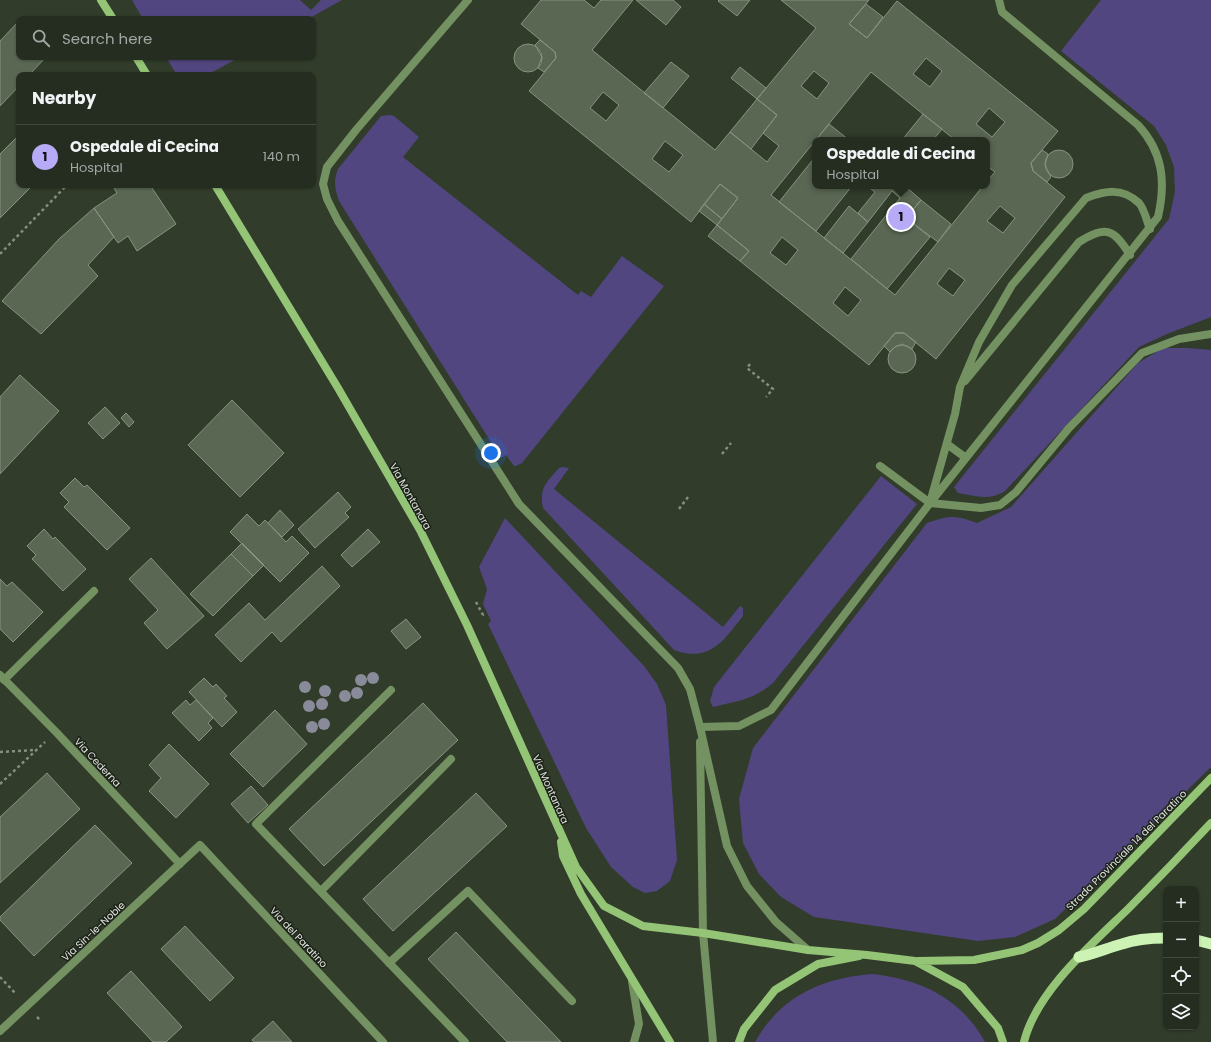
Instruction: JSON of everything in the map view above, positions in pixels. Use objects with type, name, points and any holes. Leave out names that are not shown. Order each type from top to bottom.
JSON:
[{"type":"highway","points":[[1079,957],[1096,954],[1124,943],[1163,938]]},
{"type":"highway","points":[[1199,941],[1211,944]]},
{"type":"main road","points":[[101,0],[111,16]]},
{"type":"main road","points":[[138,60],[145,72]]},
{"type":"main road","name":"Via Montanara","points":[[217,188],[338,388],[420,530],[467,625],[576,867],[604,906],[644,926],[703,933],[808,950],[915,961]]},
{"type":"main road","name":"Strada Provinciale 14 del Paratino","points":[[915,961],[974,960],[1022,950],[1038,943],[1059,930],[1084,909],[1211,778]]},
{"type":"main road","points":[[1024,1042],[1032,1018],[1040,1004],[1079,957],[1211,823]]},
{"type":"main road","points":[[560,833],[563,856],[581,894],[670,1042]]},
{"type":"main road","points":[[739,1042],[744,1029],[775,990],[818,964],[867,955]]},
{"type":"main road","points":[[915,961],[963,987],[998,1028],[1003,1042]]},
{"type":"street","points":[[468,0],[356,130],[327,167],[323,184],[327,199],[338,221],[519,504],[678,668],[690,689],[727,846],[747,886],[776,922],[808,950]]},
{"type":"street","points":[[700,727],[739,726],[771,710],[930,503],[1130,255],[1158,217],[1162,197],[1162,174],[1150,138],[1138,125],[1002,12],[999,0]]},
{"type":"street","points":[[930,503],[947,444],[960,386],[980,342],[1012,285],[1086,198],[1101,192],[1120,191],[1140,203],[1150,229]]},
{"type":"street","points":[[960,386],[1079,242],[1091,235],[1101,232],[1113,234],[1120,239],[1130,255]]},
{"type":"street","points":[[880,466],[930,503],[981,508],[1000,505],[1016,492],[1069,428],[1142,353],[1179,338],[1211,334]]},
{"type":"street","points":[[947,444],[966,458]]},
{"type":"street","points":[[2,678],[94,592]]},
{"type":"street","name":"Via Cederna","points":[[2,678],[56,732],[180,864]]},
{"type":"street","points":[[391,690],[256,824],[465,1042]]},
{"type":"street","points":[[700,727],[703,933],[713,1042]]},
{"type":"street","points":[[321,891],[451,759]]},
{"type":"street","name":"Via Sin-le-Noble","points":[[0,1031],[200,845]]},
{"type":"street","name":"Via del Paratino","points":[[200,845],[383,1042]]},
{"type":"street","points":[[389,963],[468,891],[572,1000]]},
{"type":"street","points":[[632,981],[639,1024],[634,1042]]},
{"type":"path","points":[[0,254],[64,188]]},
{"type":"path","points":[[750,364],[747,368],[773,388],[766,398]]},
{"type":"path","points":[[722,454],[731,443]]},
{"type":"path","points":[[679,509],[688,497]]},
{"type":"path","points":[[0,784],[56,732]]},
{"type":"path","points":[[0,752],[37,750]]},
{"type":"shaded area","points":[[132,0],[300,0],[311,10],[321,0],[342,0],[313,16],[141,16]]},
{"type":"shaded area","points":[[1101,0],[1211,0],[1211,317],[1167,334],[1139,347],[1005,491],[988,497],[958,493],[954,487],[1169,219],[1175,192],[1174,167],[1166,145],[1154,126],[1061,51]]},
{"type":"shaded area","points":[[168,60],[234,60],[212,72],[175,72]]},
{"type":"shaded area","points":[[381,116],[394,116],[419,137],[403,157],[578,295],[581,291],[591,297],[622,256],[664,286],[522,463],[516,466],[514,466],[506,455],[501,458],[339,201],[336,193],[335,177],[338,169]]},
{"type":"shaded area","points":[[1163,348],[1211,350],[1211,767],[1055,919],[1015,937],[978,941],[814,917],[781,897],[759,874],[743,843],[739,799],[753,748],[927,523],[941,518],[958,517],[977,523],[1011,507],[1138,363]]},
{"type":"shaded area","points":[[559,468],[569,468],[554,489],[723,627],[740,606],[743,608],[743,616],[722,641],[706,652],[697,654],[674,650],[543,508],[542,495],[545,486],[550,478]]},
{"type":"shaded area","points":[[881,476],[917,504],[773,683],[766,689],[752,696],[713,707],[710,701],[714,687]]},
{"type":"shaded area","points":[[505,518],[644,666],[657,684],[666,705],[677,860],[670,881],[657,891],[645,893],[633,887],[611,867],[586,828],[488,624],[491,621],[483,604],[487,589],[479,567]]},
{"type":"shaded area","points":[[872,974],[907,981],[938,993],[964,1014],[985,1042],[755,1042],[765,1026],[777,1013],[790,1001],[804,992],[836,980]]},
{"type":"building","points":[[541,0],[584,0],[594,8],[601,0],[633,0],[592,50],[715,150],[730,132],[767,162],[779,146],[763,133],[777,115],[757,99],[816,28],[781,0],[869,0],[849,24],[867,38],[897,1],[1058,131],[1031,163],[1033,171],[1065,197],[936,359],[904,333],[895,333],[869,365],[740,261],[749,251],[717,225],[738,198],[720,184],[691,222],[529,91],[556,58],[555,52],[521,24]],"holes":[[[926,58],[942,71],[930,87],[913,74]],[[814,71],[829,83],[817,99],[801,86]],[[603,92],[619,105],[606,121],[590,108]],[[989,108],[1005,122],[992,137],[976,124]],[[665,141],[683,155],[669,172],[652,159]],[[1000,206],[1015,218],[1003,233],[987,221]],[[782,237],[798,250],[786,265],[770,253]],[[949,268],[965,280],[953,296],[937,284]],[[845,287],[861,300],[848,316],[833,303]]]},
{"type":"building","points":[[636,0],[673,0],[681,7],[666,25]]},
{"type":"building","points":[[750,0],[737,16],[718,1]]},
{"type":"building","points":[[866,4],[883,17],[867,38],[849,24]]},
{"type":"building","points":[[16,24],[16,60],[43,60],[32,72],[16,72],[16,89],[0,106],[0,41]]},
{"type":"building","points":[[540,40],[555,52],[556,58],[544,72],[538,68],[542,57],[535,45]]},
{"type":"building","points":[[528,44],[538,48],[542,58],[538,68],[528,72],[518,68],[514,58],[518,48]]},
{"type":"building","points":[[671,62],[689,76],[663,108],[644,93]]},
{"type":"building","points":[[740,67],[766,88],[757,99],[731,78]]},
{"type":"building","points":[[757,99],[777,115],[751,149],[730,132]]},
{"type":"building","points":[[923,114],[942,129],[935,137],[904,137]]},
{"type":"building","points":[[829,124],[845,137],[818,137]]},
{"type":"building","points":[[16,138],[16,188],[30,188],[0,218],[0,154]]},
{"type":"building","points":[[1042,150],[1048,154],[1045,165],[1051,177],[1047,182],[1033,171],[1031,163]]},
{"type":"building","points":[[1059,150],[1069,154],[1073,164],[1069,174],[1059,178],[1049,174],[1045,164],[1049,154]]},
{"type":"building","points":[[812,161],[812,189],[850,189],[816,231],[779,202]]},
{"type":"building","points":[[720,184],[738,198],[722,219],[704,204]]},
{"type":"building","points":[[114,188],[152,188],[176,224],[137,251],[128,236],[118,243],[94,208],[117,193]]},
{"type":"building","points":[[871,189],[908,189],[921,200],[906,218],[930,237],[887,289],[851,259],[900,198],[892,191],[868,222],[858,213],[875,192]]},
{"type":"building","points":[[921,200],[951,224],[938,242],[906,218]]},
{"type":"building","points":[[704,204],[722,219],[717,225],[699,211]]},
{"type":"building","points":[[849,206],[868,222],[843,253],[824,238]]},
{"type":"building","points":[[94,208],[114,237],[88,265],[98,276],[41,334],[2,301],[59,239]]},
{"type":"building","points":[[717,225],[749,251],[740,261],[708,236]]},
{"type":"building","points":[[895,333],[904,333],[916,342],[912,349],[902,344],[895,347],[890,352],[884,346]]},
{"type":"building","points":[[902,345],[912,349],[916,359],[912,369],[902,373],[892,369],[888,359],[892,349]]},
{"type":"building","points":[[20,375],[59,411],[0,474],[0,397]]},
{"type":"building","points":[[232,400],[284,453],[240,497],[188,445]]},
{"type":"building","points":[[105,407],[120,423],[103,439],[88,423]]},
{"type":"building","points":[[126,413],[134,422],[129,427],[121,418]]},
{"type":"building","points":[[75,478],[84,487],[87,485],[130,528],[107,550],[64,507],[69,502],[60,493]]},
{"type":"building","points":[[338,492],[351,507],[345,513],[349,517],[315,548],[298,529]]},
{"type":"building","points":[[280,510],[294,525],[282,537],[268,523]]},
{"type":"building","points":[[247,514],[259,526],[265,520],[286,542],[292,536],[309,553],[280,582],[230,532]]},
{"type":"building","points":[[44,529],[53,539],[55,537],[86,569],[63,591],[32,559],[36,555],[27,546]]},
{"type":"building","points":[[368,529],[380,542],[352,567],[341,555]]},
{"type":"building","points":[[242,543],[264,565],[253,576],[231,554]]},
{"type":"building","points":[[231,554],[253,576],[213,616],[190,594]]},
{"type":"building","points":[[151,558],[204,616],[167,649],[144,623],[158,610],[129,579]]},
{"type":"building","points":[[322,566],[340,586],[281,642],[272,632],[241,662],[215,635],[249,603],[265,620]]},
{"type":"building","points":[[0,579],[7,586],[12,582],[43,612],[13,642],[0,629]]},
{"type":"building","points":[[406,619],[421,637],[406,649],[391,631]]},
{"type":"building","points":[[204,678],[213,687],[216,684],[227,696],[224,698],[237,712],[222,727],[189,692]]},
{"type":"building","points":[[186,700],[190,705],[196,700],[213,718],[208,723],[212,728],[199,741],[172,713]]},
{"type":"building","points":[[423,703],[458,740],[324,866],[289,829]]},
{"type":"building","points":[[275,710],[307,744],[263,787],[230,754]]},
{"type":"building","points":[[169,744],[209,784],[176,818],[149,791],[161,778],[149,765]]},
{"type":"building","points":[[47,773],[80,809],[0,883],[0,817]]},
{"type":"building","points":[[251,786],[268,805],[248,823],[231,804]]},
{"type":"building","points":[[476,793],[507,826],[393,931],[363,899]]},
{"type":"building","points":[[95,825],[132,863],[34,956],[0,920],[0,917]]},
{"type":"building","points":[[185,926],[234,978],[210,1001],[161,949]]},
{"type":"building","points":[[456,932],[561,1042],[507,1042],[428,959]]},
{"type":"building","points":[[131,971],[182,1027],[166,1042],[153,1042],[107,993]]},
{"type":"building","points":[[273,1021],[292,1042],[254,1042],[252,1040]]},
{"type":"place","name":"Ospedale di Cecina","points":[[901,217]]}]
